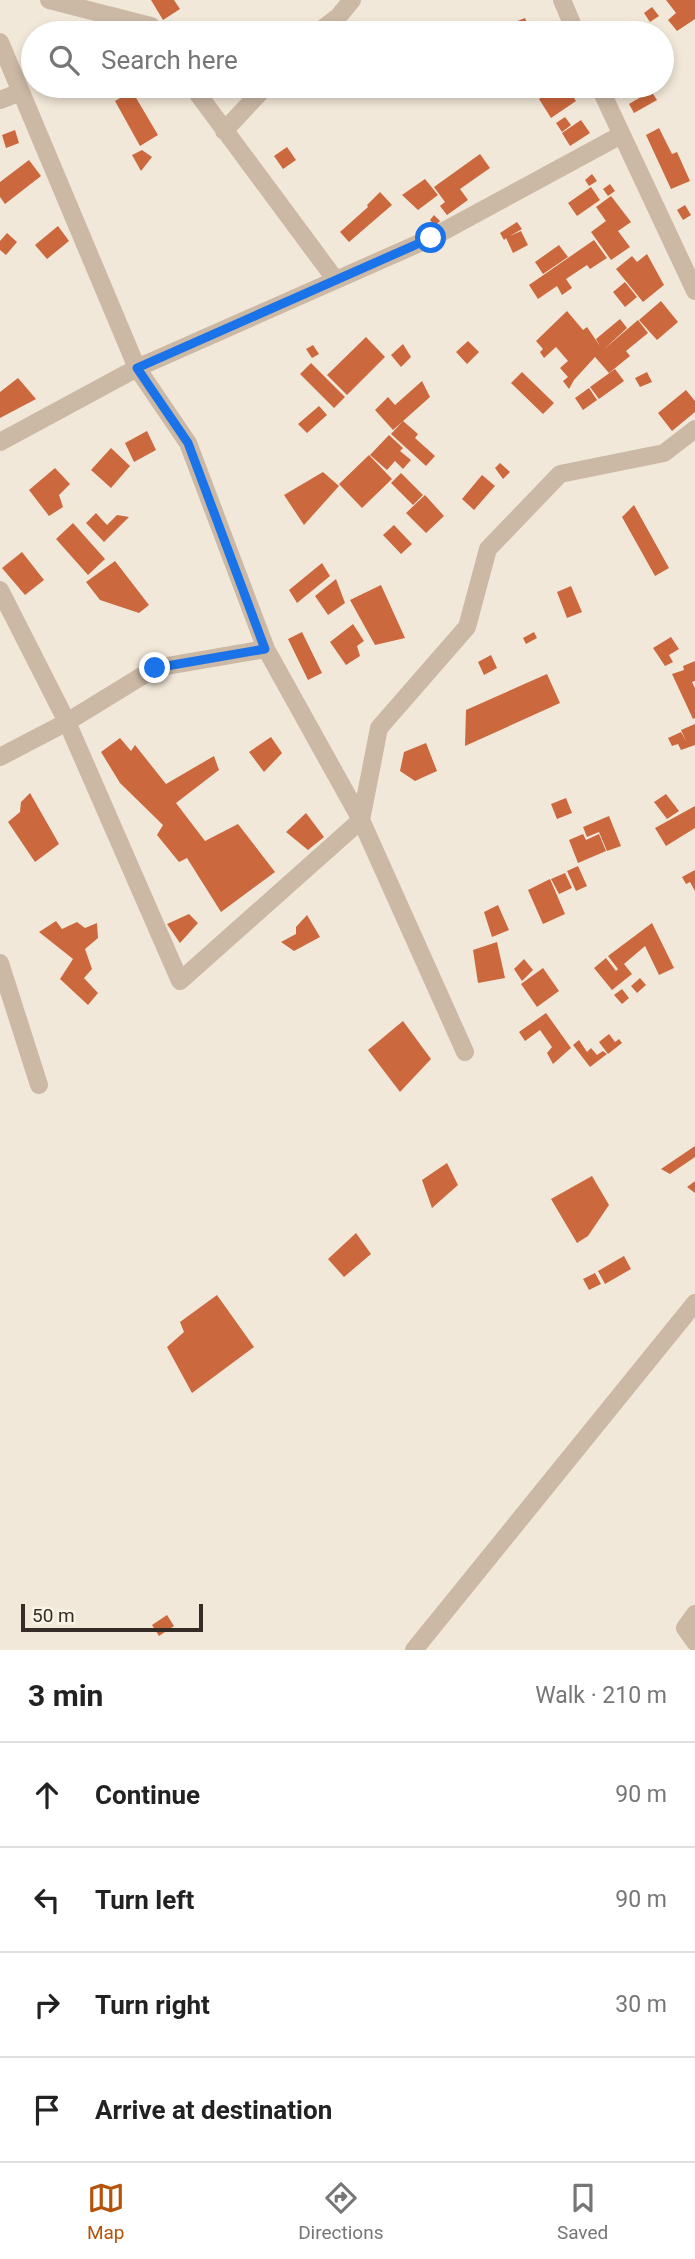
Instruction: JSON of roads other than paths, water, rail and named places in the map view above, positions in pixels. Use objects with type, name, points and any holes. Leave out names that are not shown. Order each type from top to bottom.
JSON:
[{"type":"street","points":[[49,0],[131,21]]},
{"type":"street","points":[[333,21],[352,0]]},
{"type":"street","points":[[562,0],[571,21]]},
{"type":"street","points":[[0,43],[21,92],[0,100]]},
{"type":"street","points":[[24,98],[137,368],[188,443],[265,649],[360,820],[465,1052]]},
{"type":"street","points":[[201,98],[335,279]]},
{"type":"street","points":[[224,131],[255,98]]},
{"type":"street","points":[[604,98],[695,291]]},
{"type":"street","points":[[1,443],[137,368],[431,238],[621,135]]},
{"type":"street","points":[[0,590],[67,722],[180,981],[360,820],[379,728],[467,627],[488,549],[560,474],[664,453],[695,429]]},
{"type":"street","points":[[0,757],[67,722],[155,668],[265,649]]},
{"type":"street","points":[[0,963],[39,1085]]},
{"type":"street","points":[[414,1650],[695,1303]]},
{"type":"street","points":[[695,1614],[685,1628],[695,1642]]}]
